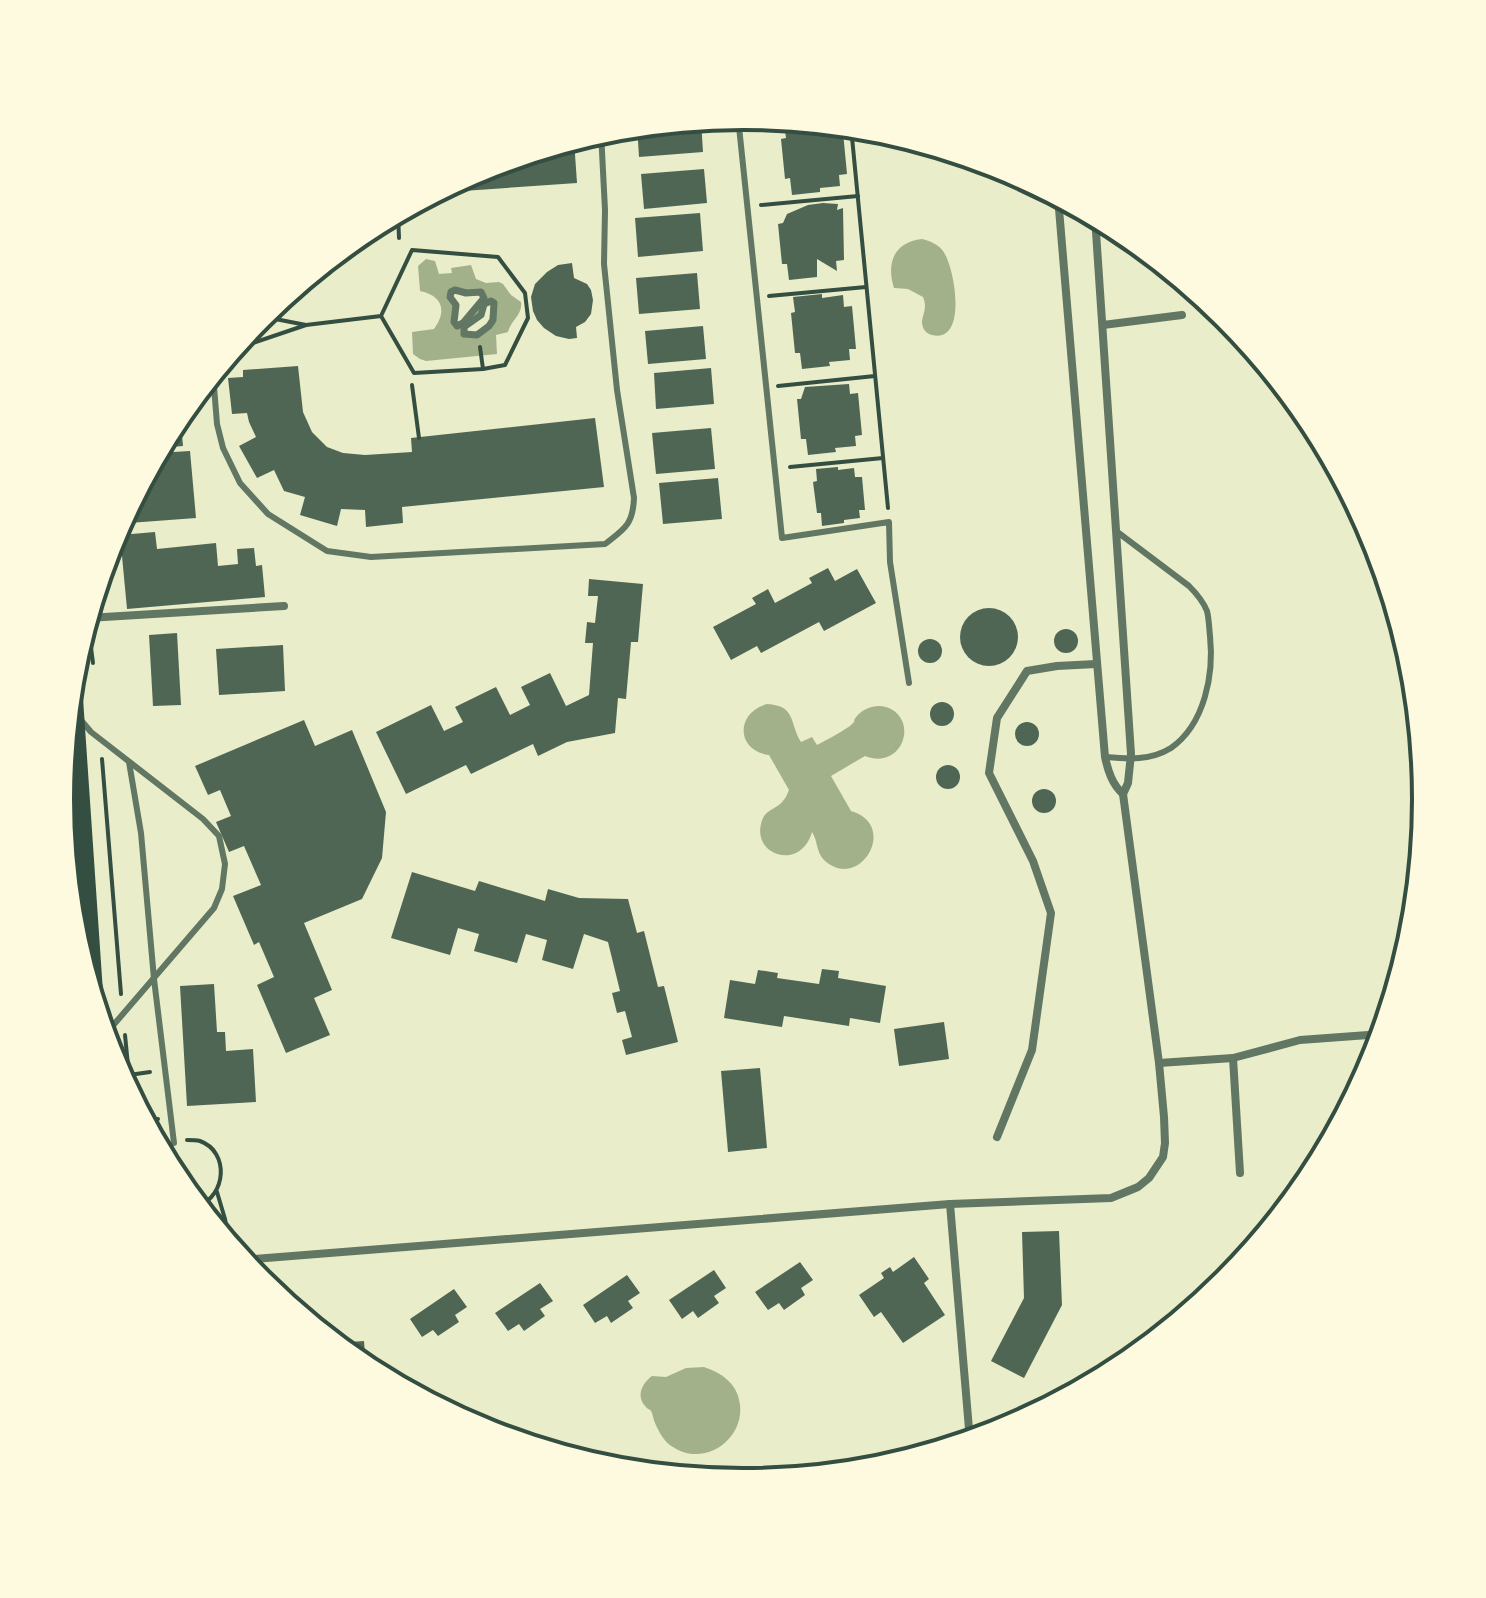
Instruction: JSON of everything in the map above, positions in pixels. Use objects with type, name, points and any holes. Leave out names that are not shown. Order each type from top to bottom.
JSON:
[{"type":"main road","points":[[78,730],[92,953]]},
{"type":"street","points":[[1059,210],[1105,757],[1117,789],[1123,794]]},
{"type":"street","points":[[258,1259],[950,1204],[1111,1198],[1138,1187],[1149,1178],[1163,1157],[1165,1143],[1159,1063],[1123,794],[1128,783],[1130,759],[1096,231]]},
{"type":"street","points":[[451,292],[481,292],[484,298],[463,323],[457,326],[454,322],[456,305],[450,297],[451,292]]},
{"type":"street","points":[[485,302],[494,303],[493,320],[489,326],[477,335],[464,334],[464,327],[478,318],[483,309],[485,302]]},
{"type":"street","points":[[1103,325],[1182,315]]},
{"type":"street","points":[[100,617],[284,606]]},
{"type":"street","points":[[997,1137],[1032,1050],[1051,913],[1033,861],[989,773],[997,718],[1027,671],[1096,664]]},
{"type":"street","points":[[1159,1063],[1233,1058],[1300,1040],[1368,1035]]},
{"type":"street","points":[[1233,1058],[1240,1173]]},
{"type":"street","points":[[950,1204],[969,1428]]},
{"type":"lane","points":[[739,130],[782,538],[889,522],[890,562],[909,683]]},
{"type":"lane","points":[[214,389],[223,448],[240,483],[268,514],[327,551],[371,557],[605,544],[626,528],[633,512],[634,498],[617,390],[604,264],[602,145]]},
{"type":"lane","points":[[1105,757],[1144,758],[1169,749],[1194,721],[1206,693],[1212,656],[1208,614],[1196,594],[1116,531]]},
{"type":"lane","points":[[79,719],[91,732],[203,819],[219,836],[225,864],[222,889],[214,908],[114,1025]]},
{"type":"lane","points":[[129,762],[141,833],[154,979],[174,1143]]},
{"type":"path","points":[[852,140],[889,522]]},
{"type":"path","points":[[747,207],[858,196]]},
{"type":"path","points":[[399,226],[399,238]]},
{"type":"path","points":[[757,298],[866,287]]},
{"type":"path","points":[[255,342],[306,325],[277,319]]},
{"type":"path","points":[[766,387],[875,376]]},
{"type":"path","points":[[412,385],[419,438]]},
{"type":"path","points":[[774,469],[883,458]]},
{"type":"path","points":[[91,649],[93,663]]},
{"type":"path","points":[[100,739],[128,1061]]},
{"type":"path","points":[[134,1074],[165,1071]]},
{"type":"path","points":[[174,1143],[182,1139],[201,1142],[216,1154],[222,1173],[217,1192],[226,1223]]},
{"type":"path","points":[[208,1200],[217,1192]]},
{"type":"shaded area","points":[[922,239],[941,249],[951,272],[956,302],[951,328],[943,335],[925,331],[922,324],[923,297],[908,289],[894,288],[892,279],[894,255],[905,244]]},
{"type":"shaded area","points":[[426,259],[435,261],[439,274],[452,273],[451,268],[471,265],[476,279],[503,284],[521,302],[508,332],[496,335],[497,354],[426,361],[413,354],[412,332],[434,329],[441,316],[438,300],[420,291],[418,266]],"holes":[[[451,292],[484,296],[457,326]],[[491,301],[489,326],[467,335],[467,324],[483,312]]]},
{"type":"shaded area","points":[[767,704],[777,705],[788,712],[801,742],[812,737],[817,745],[850,726],[860,713],[870,707],[886,707],[902,721],[904,731],[897,750],[878,759],[865,756],[831,776],[851,811],[865,818],[872,829],[873,841],[861,863],[850,868],[837,868],[824,860],[812,832],[798,852],[789,855],[779,855],[764,844],[760,835],[763,819],[783,801],[789,790],[769,755],[750,747],[745,739],[745,723],[749,715]]},
{"type":"shaded area","points":[[704,1367],[723,1376],[732,1385],[739,1398],[740,1417],[736,1429],[720,1447],[698,1454],[685,1453],[670,1445],[662,1436],[651,1411],[641,1399],[641,1391],[652,1376],[666,1377],[686,1368]]},
{"type":"building","points":[[702,131],[703,152],[639,157],[638,139]]},
{"type":"building","points":[[785,131],[844,138],[847,174],[839,175],[840,186],[792,195],[790,178],[785,179],[781,139],[786,138]]},
{"type":"building","points":[[575,152],[577,183],[465,191]]},
{"type":"building","points":[[704,169],[707,203],[644,209],[641,174]]},
{"type":"building","points":[[838,204],[837,210],[843,208],[844,260],[836,261],[837,271],[817,259],[817,277],[789,280],[787,264],[782,264],[778,224],[783,223],[787,214],[808,205]]},
{"type":"building","points":[[700,213],[703,251],[638,257],[635,218]]},
{"type":"building","points":[[572,263],[574,278],[587,284],[593,300],[591,314],[576,327],[577,338],[569,339],[556,336],[544,328],[533,311],[531,297],[535,284],[547,272],[558,265]]},
{"type":"building","points":[[697,273],[700,309],[639,314],[636,278]]},
{"type":"building","points":[[822,294],[822,298],[843,295],[844,307],[852,306],[856,349],[849,349],[850,360],[802,369],[800,353],[795,353],[791,313],[795,312],[793,297]]},
{"type":"building","points":[[703,326],[706,359],[648,364],[645,331]]},
{"type":"building","points":[[298,366],[303,412],[312,432],[327,447],[343,453],[365,455],[412,452],[411,438],[595,418],[604,487],[402,507],[403,523],[366,527],[365,510],[341,509],[337,526],[300,515],[305,497],[284,491],[274,470],[257,478],[239,446],[256,437],[247,413],[232,414],[228,378],[243,377],[243,370]]},
{"type":"building","points":[[711,368],[714,404],[656,409],[654,373]]},
{"type":"building","points":[[849,384],[850,394],[858,393],[862,435],[855,436],[856,446],[808,455],[806,439],[801,439],[797,399],[801,399],[805,387]]},
{"type":"building","points":[[711,428],[715,469],[656,474],[652,433]]},
{"type":"building","points":[[182,435],[183,446],[175,447]]},
{"type":"building","points":[[190,451],[196,518],[134,523],[143,503],[171,452]]},
{"type":"building","points":[[838,467],[838,470],[854,468],[855,477],[862,477],[865,510],[859,510],[860,518],[822,526],[813,482],[817,481],[816,469]]},
{"type":"building","points":[[718,478],[722,519],[663,524],[659,483]]},
{"type":"building","points":[[155,532],[157,549],[216,543],[218,566],[238,564],[237,549],[254,548],[256,566],[262,565],[265,597],[127,609],[122,552],[129,534]]},
{"type":"building","points":[[828,568],[835,581],[857,569],[876,603],[824,631],[819,622],[761,653],[757,646],[731,660],[713,627],[756,604],[752,598],[768,589],[775,603],[812,583],[809,578]]},
{"type":"building","points":[[589,579],[643,584],[638,642],[631,642],[626,699],[618,698],[615,733],[567,742],[538,756],[533,744],[471,774],[466,765],[406,794],[376,732],[431,705],[444,731],[463,722],[455,707],[496,687],[510,715],[530,705],[521,687],[550,673],[566,706],[589,695],[593,643],[585,643],[587,622],[595,623],[598,596],[588,596]]},
{"type":"building","points":[[989,608],[1000,610],[1009,617],[1016,626],[1016,648],[1009,657],[1000,664],[989,666],[978,664],[969,657],[962,648],[960,637],[962,626],[969,617],[978,610]]},
{"type":"building","points":[[1066,629],[1077,636],[1078,641],[1071,652],[1066,653],[1055,646],[1054,641],[1061,630]]},
{"type":"building","points":[[177,633],[181,705],[153,706],[149,635]]},
{"type":"building","points":[[930,639],[941,646],[942,651],[935,662],[930,663],[919,656],[918,651],[925,640]]},
{"type":"building","points":[[283,645],[285,691],[219,695],[216,649]]},
{"type":"building","points":[[942,702],[953,709],[954,714],[947,725],[942,726],[931,719],[930,714],[937,703]]},
{"type":"building","points":[[304,720],[315,746],[352,730],[386,812],[382,858],[362,899],[304,923],[332,990],[314,998],[330,1035],[286,1053],[257,985],[274,977],[259,942],[254,945],[233,896],[261,885],[244,846],[229,852],[216,822],[231,816],[220,790],[208,795],[195,766]]},
{"type":"building","points":[[1027,722],[1038,729],[1039,734],[1032,745],[1027,746],[1016,739],[1015,734],[1022,723]]},
{"type":"building","points":[[948,765],[959,772],[960,777],[953,788],[948,789],[937,782],[936,777],[943,766]]},
{"type":"building","points":[[1044,789],[1055,796],[1056,801],[1049,812],[1044,813],[1033,806],[1032,801],[1039,790]]},
{"type":"building","points":[[412,872],[475,891],[479,881],[545,901],[548,889],[579,898],[628,899],[637,933],[644,931],[658,987],[664,986],[678,1042],[626,1055],[622,1040],[632,1037],[625,1011],[617,1013],[612,993],[620,991],[608,942],[584,934],[573,969],[542,960],[547,940],[526,934],[517,963],[474,951],[479,934],[458,928],[450,955],[391,938]]},
{"type":"building","points":[[822,969],[839,971],[838,978],[886,986],[880,1023],[850,1018],[849,1026],[784,1016],[782,1027],[724,1018],[730,980],[755,984],[758,970],[778,973],[777,978],[819,984]]},
{"type":"building","points":[[214,984],[217,1032],[225,1032],[226,1051],[253,1049],[256,1102],[187,1106],[180,986]]},
{"type":"building","points":[[944,1022],[949,1059],[899,1066],[894,1029]]},
{"type":"building","points":[[760,1068],[767,1148],[728,1152],[721,1071]]},
{"type":"building","points":[[1059,1231],[1062,1305],[1024,1378],[991,1361],[1024,1298],[1022,1232]]},
{"type":"building","points":[[914,1257],[929,1279],[924,1283],[945,1315],[903,1343],[881,1312],[874,1317],[859,1295],[884,1278],[881,1273],[890,1267],[893,1272]]},
{"type":"building","points":[[800,1262],[813,1280],[801,1288],[805,1295],[784,1310],[779,1303],[768,1310],[755,1292]]},
{"type":"building","points":[[714,1270],[726,1288],[714,1296],[719,1303],[698,1318],[693,1311],[682,1319],[669,1300]]},
{"type":"building","points":[[627,1275],[640,1293],[628,1301],[633,1308],[611,1323],[607,1316],[595,1323],[583,1305]]},
{"type":"building","points":[[540,1283],[553,1301],[540,1309],[545,1316],[524,1331],[519,1324],[508,1331],[495,1313]]},
{"type":"building","points":[[454,1289],[467,1307],[455,1315],[459,1322],[438,1336],[433,1330],[422,1337],[410,1319]]},
{"type":"building","points":[[364,1341],[365,1351],[352,1342]]}]
